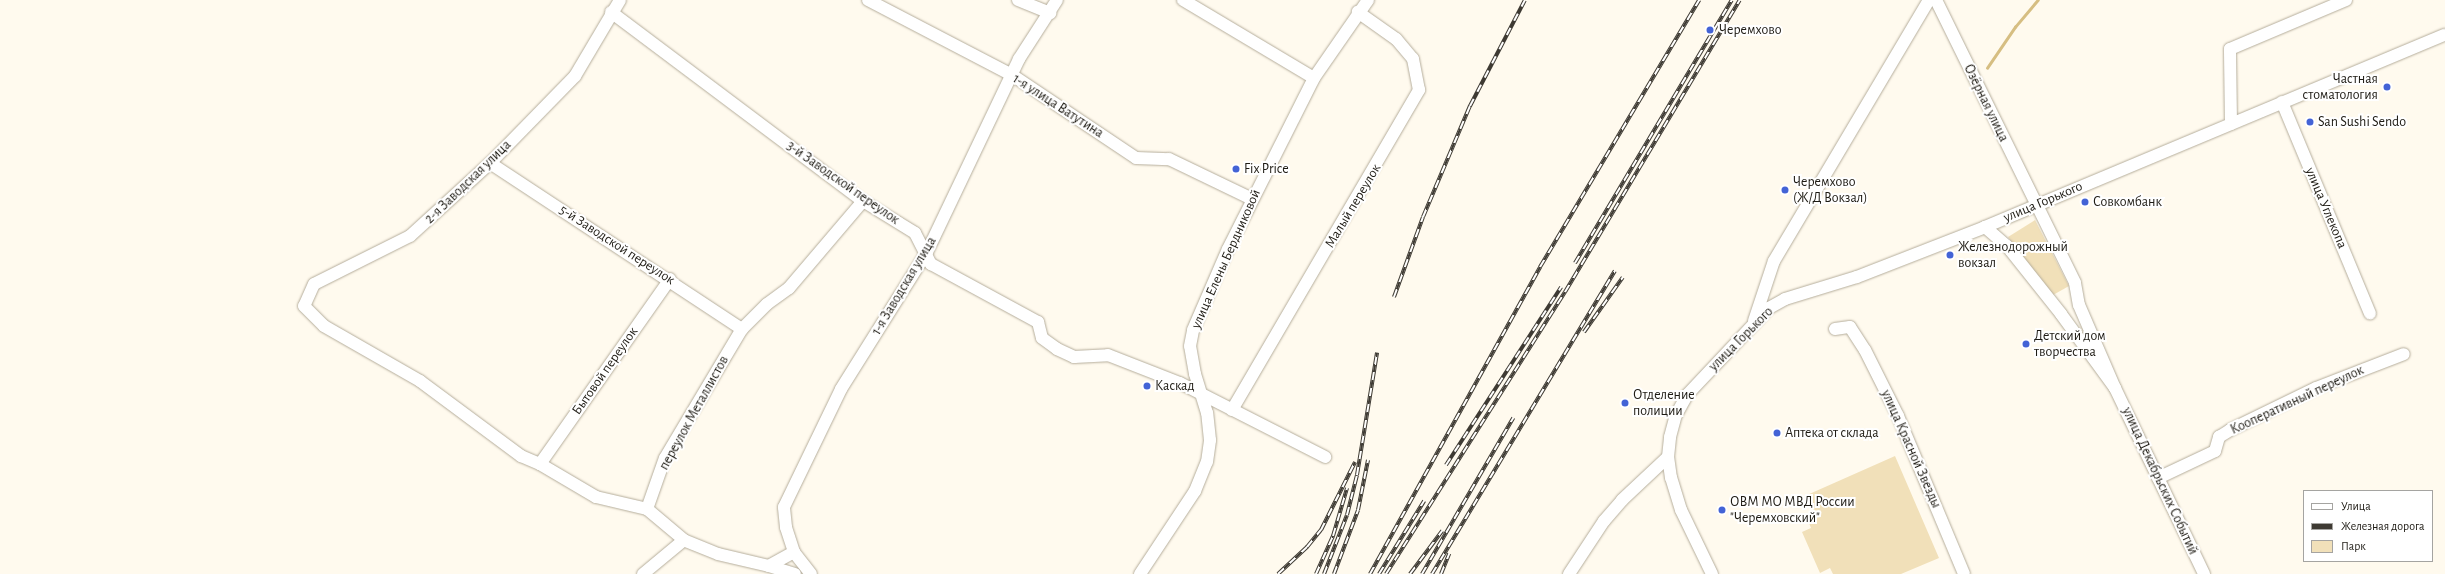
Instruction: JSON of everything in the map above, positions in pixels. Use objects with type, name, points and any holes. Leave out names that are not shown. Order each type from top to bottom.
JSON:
[{"type":"street","name":"2-я Заводская улица","points":[[540,464],[521,456],[420,381],[324,326],[304,306],[314,284],[410,236],[490,163],[574,76],[611,12],[620,0]]},
{"type":"street","name":"1-я улица Ватутина","points":[[868,0],[1012,75],[1136,158],[1169,159],[1252,199]]},
{"type":"street","points":[[1018,0],[1050,13]]},
{"type":"street","name":"1-я Заводская улица","points":[[811,574],[794,552],[786,527],[784,507],[841,389],[926,252],[1012,75],[1057,0]]},
{"type":"street","points":[[1183,0],[1314,78]]},
{"type":"street","name":"улица Елены Бердниковой","points":[[1140,574],[1195,491],[1206,462],[1210,440],[1207,413],[1190,346],[1193,330],[1252,199],[1314,78],[1358,12],[1368,0]]},
{"type":"street","points":[[1754,323],[1774,261],[1929,0]]},
{"type":"street","name":"Озёрная улица","points":[[1936,0],[2036,205]]},
{"type":"street","points":[[2231,124],[2230,50],[2346,0]]},
{"type":"street","name":"3-й Заводской переулок","points":[[611,12],[863,201],[915,233],[931,264],[1038,322],[1042,338],[1057,349],[1074,357],[1108,355],[1201,394],[1325,457]]},
{"type":"street","name":"Малый переулок","points":[[1232,410],[1419,90],[1413,59],[1396,39],[1358,12]]},
{"type":"street","name":"улица Горького","points":[[1712,574],[1681,510],[1671,478],[1668,457],[1670,437],[1676,415],[1687,395],[1754,323],[1770,308],[1786,299],[1857,277],[1985,227],[2445,35]]},
{"type":"street","name":"улица Углекопа","points":[[2282,102],[2370,313]]},
{"type":"street","name":"5-й Заводской переулок","points":[[490,163],[670,279],[742,329]]},
{"type":"street","name":"переулок Металлистов","points":[[647,509],[665,458],[742,329],[767,304],[789,288],[863,201]]},
{"type":"street","name":"улица Декабрьских Событий","points":[[2036,205],[2075,283],[2079,305],[2115,388],[2204,574]]},
{"type":"street","name":"улица Декабрьских Событий","points":[[1985,227],[2012,252],[2061,314],[2115,388]]},
{"type":"street","name":"Бытовой переулок","points":[[540,464],[670,279]]},
{"type":"street","name":"улица Красной Звезды","points":[[1835,329],[1850,327],[1865,350],[1898,416],[1964,574]]},
{"type":"street","name":"Кооперативный переулок","points":[[2158,478],[2215,451],[2219,437],[2230,430],[2316,388],[2404,354]]},
{"type":"street","points":[[1569,574],[1618,505],[1668,457]]},
{"type":"street","points":[[540,464],[596,497],[647,509],[684,540],[718,554],[769,566],[795,574]]},
{"type":"street","points":[[643,574],[684,540]]},
{"type":"street","points":[[769,566],[794,552]]},
{"type":"green space","points":[[2035,220],[2069,286],[2053,295],[2008,237]]},
{"type":"green space","points":[[1895,456],[1939,558],[1901,574],[1833,574],[1830,568],[1820,573],[1802,532],[1811,528],[1807,518],[1815,515],[1807,495]]},
{"type":"waterway","points":[[1987,68],[2015,27],[2038,0]]},
{"type":"railway","points":[[1394,297],[1423,217],[1470,106],[1525,0]]},
{"type":"railway","points":[[1370,574],[1540,267],[1699,0]]},
{"type":"railway","points":[[1575,263],[1732,0]]},
{"type":"railway","points":[[1386,574],[1565,292],[1740,0]]},
{"type":"railway","points":[[1432,574],[1615,271]]},
{"type":"railway","points":[[1584,332],[1623,277]]},
{"type":"railway","points":[[1446,465],[1561,287]]},
{"type":"railway","points":[[1324,574],[1347,515],[1357,475],[1377,353]]},
{"type":"railway","points":[[1422,574],[1513,418]]},
{"type":"railway","points":[[1334,574],[1358,510],[1368,460]]},
{"type":"railway","points":[[1278,574],[1307,547],[1321,530],[1355,462]]},
{"type":"railway","points":[[1316,574],[1333,536],[1347,488]]},
{"type":"railway","points":[[1379,574],[1424,501]]},
{"type":"railway","points":[[1410,574],[1442,531]]},
{"type":"railway","points":[[1441,574],[1449,554]]},
{"type":"place","name":"Черемхово","points":[[1710,30]]},
{"type":"place","name":"Частная стоматология","points":[[2387,87]]},
{"type":"place","name":"San Sushi Sendo","points":[[2310,122]]},
{"type":"place","name":"Fix Price","points":[[1236,169]]},
{"type":"place","name":"Черемхово (Ж/Д Вокзал)","points":[[1785,190]]},
{"type":"place","name":"Совкомбанк","points":[[2085,202]]},
{"type":"place","name":"Железнодорожный вокзал","points":[[1950,255]]},
{"type":"place","name":"Детский дом творчества","points":[[2026,344]]},
{"type":"place","name":"Каскад","points":[[1147,386]]},
{"type":"place","name":"Отделение полиции","points":[[1625,403]]},
{"type":"place","name":"Аптека от склада","points":[[1777,433]]},
{"type":"place","name":"ОВМ МО МВД России \"Черемховский\"","points":[[1722,510]]}]
